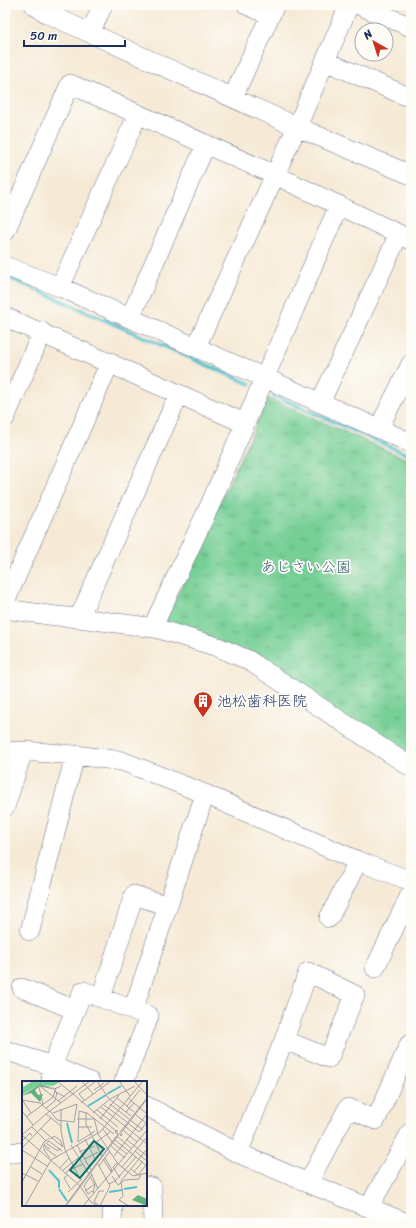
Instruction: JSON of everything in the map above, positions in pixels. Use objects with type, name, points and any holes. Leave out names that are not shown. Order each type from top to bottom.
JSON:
[{"type":"street","points":[[34,5],[48,14],[297,127],[411,175]]},
{"type":"street","points":[[90,33],[103,5]]},
{"type":"street","points":[[233,98],[272,10],[247,5]]},
{"type":"street","points":[[196,347],[297,127],[349,5]]},
{"type":"street","points":[[359,5],[411,27]]},
{"type":"street","points":[[325,61],[411,98]]},
{"type":"street","points":[[5,232],[70,84],[275,175],[405,237],[320,403]]},
{"type":"street","points":[[60,287],[138,114]]},
{"type":"street","points":[[130,318],[206,144]]},
{"type":"street","points":[[155,628],[156,620],[210,505],[339,205]]},
{"type":"street","points":[[5,266],[60,287],[411,443]]},
{"type":"street","points":[[5,316],[244,423]]},
{"type":"street","points":[[5,418],[42,332]]},
{"type":"street","points":[[5,602],[110,362]]},
{"type":"street","points":[[379,428],[411,364]]},
{"type":"street","points":[[79,618],[179,394]]},
{"type":"street","points":[[5,609],[155,628],[218,647],[248,660],[411,767]]},
{"type":"street","points":[[5,807],[14,751],[75,755],[122,761],[205,794],[358,861],[411,881]]},
{"type":"street","points":[[30,931],[75,755]]},
{"type":"street","points":[[134,1010],[205,794]]},
{"type":"street","points":[[328,918],[358,861]]},
{"type":"street","points":[[375,968],[411,893]]},
{"type":"street","points":[[101,998],[134,895],[168,906]]},
{"type":"street","points":[[238,1153],[284,1040],[308,972],[355,995],[329,1058],[284,1040]]},
{"type":"street","points":[[22,988],[75,1010]]},
{"type":"street","points":[[51,1074],[83,991],[149,1016],[124,1081]]},
{"type":"street","points":[[308,1183],[348,1108],[376,1120],[409,1045],[411,1045]]},
{"type":"street","points":[[5,1050],[51,1074],[85,1081]]},
{"type":"street","points":[[147,1107],[238,1153],[407,1223]]},
{"type":"street","points":[[369,1207],[411,1132]]},
{"type":"street","points":[[5,1153],[22,1152]]},
{"type":"street","points":[[147,1186],[152,1187],[153,1223]]},
{"type":"street","points":[[112,1223],[113,1206]]},
{"type":"green space","name":"あじさい公園","points":[[268,398],[411,461],[411,757],[165,622]]},
{"type":"waterway","points":[[5,276],[250,384]]},
{"type":"waterway","points":[[273,395],[411,456]]},
{"type":"place","name":"池松歯科医院","points":[[203,718]]}]
